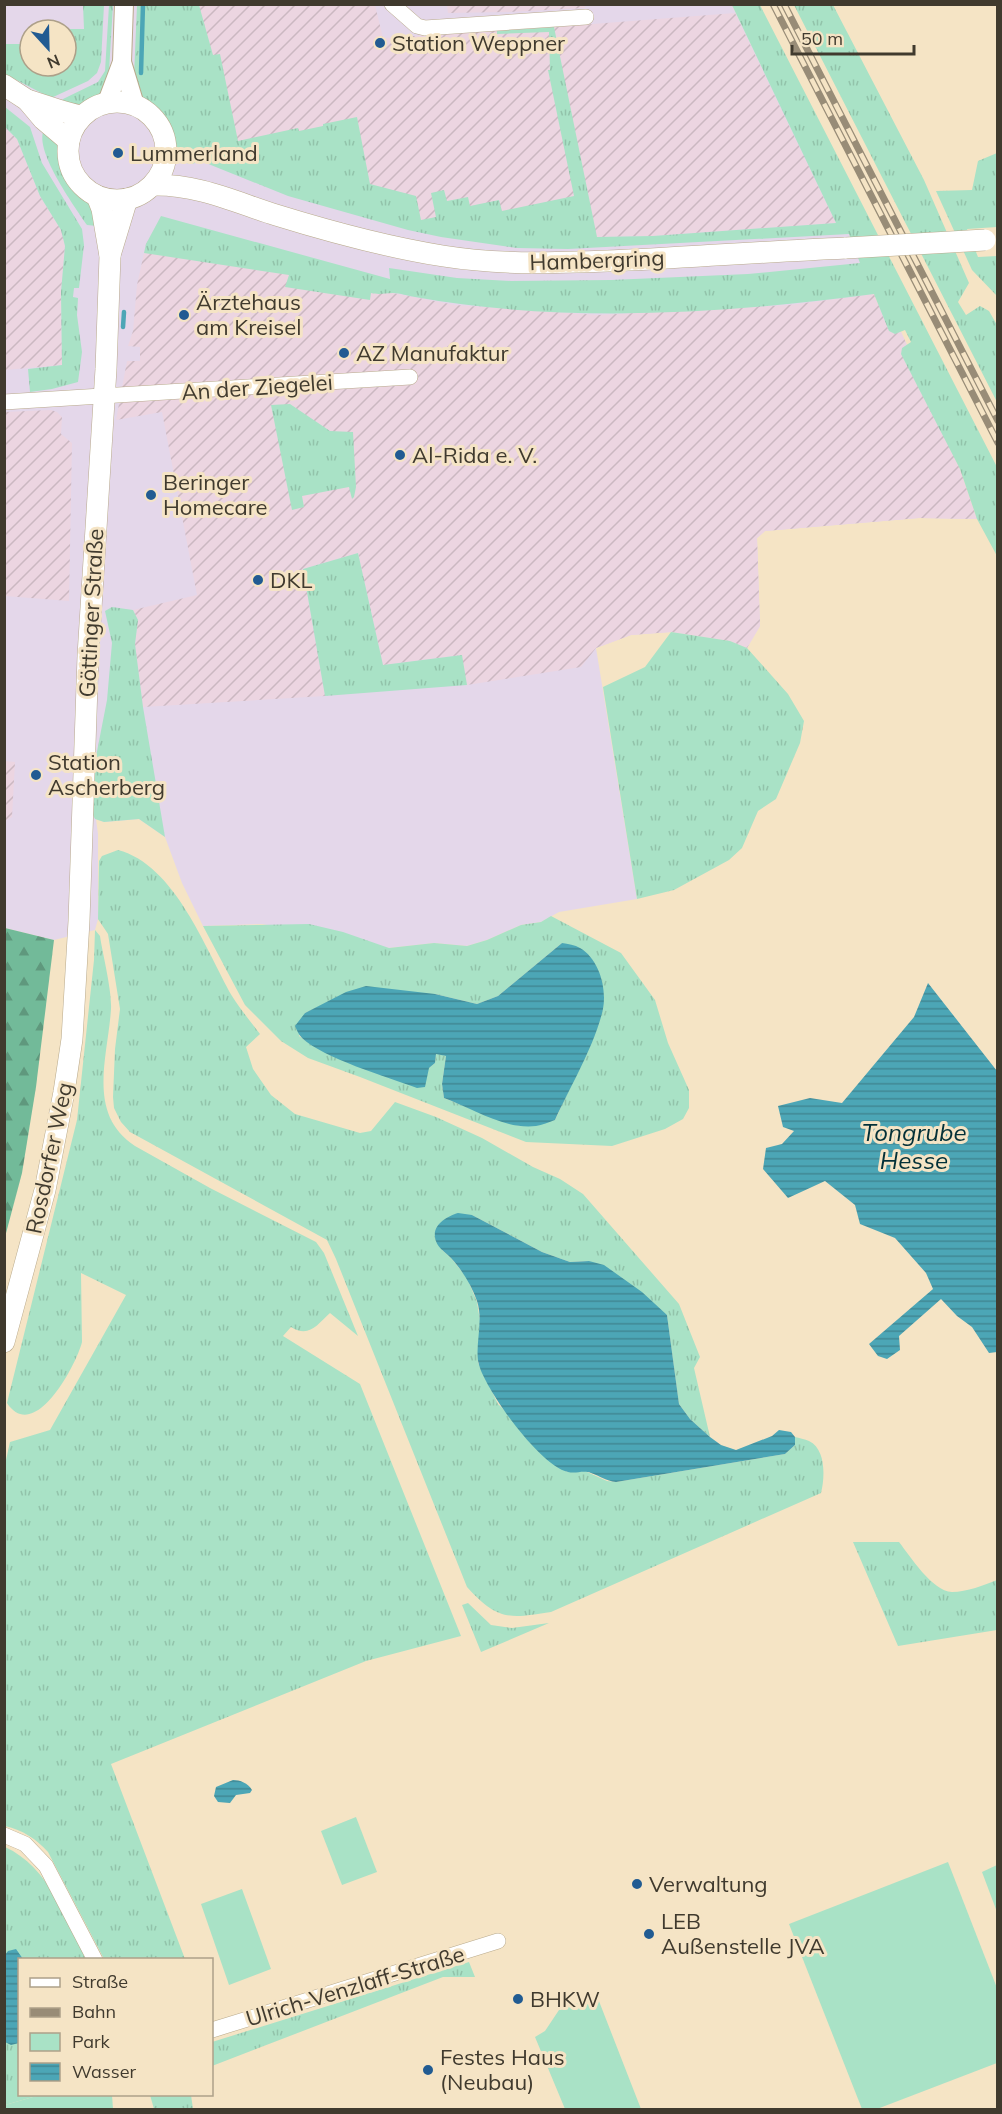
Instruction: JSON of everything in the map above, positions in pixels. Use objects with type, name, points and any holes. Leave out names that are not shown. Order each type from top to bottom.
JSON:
[{"type":"main road","points":[[4,85],[27,100],[43,119],[69,141]]},
{"type":"main road","points":[[27,100],[82,116]]},
{"type":"main road","points":[[107,102],[126,102],[135,105],[152,115],[162,130],[167,149],[164,168],[153,185],[127,200],[97,196],[82,186],[71,170],[68,151],[71,132],[82,116],[107,102]]},
{"type":"main road","name":"Hambergring","points":[[166,159],[205,191]]},
{"type":"main road","name":"Hambergring","points":[[153,185],[205,191],[270,213],[380,245],[506,263],[584,262],[991,240]]},
{"type":"main road","name":"Göttinger Straße","points":[[97,196],[102,209],[110,256]]},
{"type":"main road","name":"Göttinger Straße","points":[[76,971],[89,647],[110,256],[127,200]]},
{"type":"main road","name":"Rosdorfer Weg","points":[[4,1342],[54,1149],[72,1039],[76,971]]},
{"type":"street","points":[[124,4],[122,62],[135,105]]},
{"type":"street","points":[[392,4],[417,26],[425,28],[586,17]]},
{"type":"street","points":[[107,102],[122,62]]},
{"type":"street","name":"An der Ziegelei","points":[[4,402],[104,394],[181,392],[410,377]]},
{"type":"street","points":[[4,1835],[25,1844],[46,1866],[94,1958]]},
{"type":"street","name":"Ulrich-Venzlaff-Straße","points":[[213,2030],[498,1941]]},
{"type":"shaded area","points":[[585,4],[585,8],[448,13],[447,5]]},
{"type":"shaded area","points":[[4,5],[732,5],[776,96],[849,234],[861,263],[854,264],[895,333],[901,332],[907,345],[902,348],[977,519],[919,518],[765,531],[757,538],[760,626],[747,648],[730,641],[671,632],[631,635],[596,648],[637,899],[559,912],[541,922],[521,925],[467,946],[434,943],[389,948],[262,924],[203,926],[182,883],[165,837],[139,819],[104,822],[96,819],[98,919],[95,930],[54,940],[5,928]]},
{"type":"shaded area","points":[[162,5],[375,5],[383,38],[735,13],[836,223],[653,236],[597,237],[421,223],[203,157]]},
{"type":"shaded area","points":[[4,127],[17,139],[40,196],[61,230],[65,246],[61,292],[62,365],[5,370]]},
{"type":"shaded area","points":[[161,216],[393,293],[455,305],[598,315],[789,305],[874,294],[889,331],[901,332],[907,345],[902,348],[960,469],[977,519],[919,518],[765,531],[757,538],[760,626],[747,648],[730,641],[671,632],[631,635],[596,648],[581,667],[467,685],[461,655],[383,665],[358,553],[303,569],[325,696],[143,707],[135,644],[138,620],[133,610],[197,595],[162,412],[116,420],[127,361],[140,361],[140,347],[128,346],[133,331],[137,285],[146,244]]},
{"type":"shaded area","points":[[51,410],[62,417],[61,434],[72,443],[69,601],[5,596],[5,412]]},
{"type":"shaded area","points":[[4,761],[15,762],[12,817],[5,821]]},
{"type":"green space","points":[[83,5],[104,5],[101,62],[97,73],[88,81],[51,98],[5,74],[4,44],[18,44],[18,78],[78,78],[78,29],[84,29]]},
{"type":"green space","points":[[109,5],[113,5],[109,71],[100,96],[79,105],[60,103],[63,99],[98,82],[105,71]]},
{"type":"green space","points":[[137,5],[199,5],[213,55],[220,54],[238,141],[298,128],[299,131],[357,117],[370,184],[416,196],[421,220],[436,217],[431,193],[444,190],[447,201],[468,197],[470,206],[499,200],[502,211],[574,196],[548,70],[550,70],[549,32],[497,34],[497,31],[554,27],[597,237],[653,236],[836,223],[732,5],[760,5],[997,467],[997,556],[977,519],[960,469],[901,354],[902,348],[911,342],[905,330],[895,334],[889,331],[874,294],[702,311],[587,313],[529,311],[396,293],[371,293],[370,300],[285,287],[289,275],[144,253],[146,244],[161,216],[390,279],[389,268],[457,278],[511,281],[611,280],[748,274],[860,263],[849,234],[568,249],[517,248],[441,237],[288,196],[201,161],[186,163],[174,151],[170,131],[165,121],[141,98],[134,76]]},
{"type":"green space","points":[[794,5],[833,5],[924,180],[969,283],[958,302],[966,315],[980,306],[989,311],[997,325],[997,402]]},
{"type":"green space","points":[[5,107],[30,127],[42,163],[82,229],[84,245],[79,288],[74,288],[73,297],[78,298],[77,315],[82,352],[78,382],[30,392],[28,369],[62,365],[61,292],[65,246],[61,230],[40,196],[17,139],[5,127]]},
{"type":"green space","points":[[45,128],[59,144],[61,162],[67,179],[91,205],[97,226],[87,225],[56,177],[44,149],[42,137]]},
{"type":"green space","points":[[997,153],[997,227],[967,229],[978,257],[997,256],[997,296],[972,270],[936,191],[972,190],[978,161]]},
{"type":"green space","points":[[290,404],[330,431],[353,432],[356,487],[352,499],[349,487],[302,496],[304,507],[292,510],[271,405]]},
{"type":"green space","points":[[358,553],[383,665],[462,655],[467,685],[325,696],[303,569]]},
{"type":"green space","points":[[112,607],[133,610],[138,620],[135,644],[165,837],[139,819],[104,822],[95,819],[90,809],[93,772],[107,700],[112,643],[105,611]]},
{"type":"green space","points":[[671,632],[730,641],[747,648],[788,694],[804,721],[800,743],[776,799],[758,811],[742,848],[729,860],[674,890],[637,899],[603,687],[645,667]]},
{"type":"green space","points":[[118,850],[138,859],[156,872],[186,911],[232,996],[260,1034],[246,1047],[253,1069],[271,1095],[295,1114],[360,1133],[371,1131],[395,1102],[436,1117],[482,1138],[533,1167],[560,1179],[583,1194],[679,1304],[700,1357],[694,1368],[710,1437],[690,1419],[679,1404],[667,1315],[589,1261],[570,1262],[542,1252],[472,1215],[442,1250],[467,1278],[477,1302],[480,1321],[478,1363],[498,1404],[567,1472],[585,1471],[607,1481],[616,1482],[785,1454],[795,1445],[795,1437],[809,1441],[819,1450],[823,1464],[821,1493],[551,1612],[524,1616],[504,1615],[477,1598],[467,1587],[327,1240],[130,1132],[121,1122],[114,1108],[115,1049],[120,1009],[108,934],[98,919],[99,861],[102,856]]},
{"type":"green space","points":[[551,916],[621,953],[655,1000],[668,1043],[689,1090],[689,1108],[683,1119],[665,1129],[612,1146],[526,1142],[308,1058],[281,1041],[245,1005],[203,926],[309,924],[343,932],[389,948],[434,943],[467,946],[521,925],[541,922]],"holes":[[[562,943],[603,1008],[594,1036],[555,1120],[519,1126],[444,1098],[442,1084],[446,1056],[436,1053],[435,1063],[429,1068],[333,1056],[299,1036],[305,1013],[320,1006],[435,994],[477,1004],[498,996]]]},
{"type":"green space","points":[[5,928],[54,940],[36,1087],[22,1173],[5,1237]]},
{"type":"green space","points":[[95,930],[100,936],[111,1001],[104,1065],[105,1101],[110,1118],[120,1133],[135,1146],[210,1188],[316,1242],[324,1253],[358,1336],[330,1313],[317,1326],[308,1331],[291,1327],[283,1336],[360,1384],[461,1636],[366,1661],[111,1764],[185,1958],[103,1958],[48,1852],[29,1836],[5,1826],[4,1469],[10,1442],[50,1430],[126,1295],[81,1273],[82,1342],[63,1383],[41,1408],[29,1414],[18,1413],[7,1403],[77,1120],[94,960]]},
{"type":"green space","points":[[853,1542],[899,1542],[922,1572],[944,1590],[964,1591],[997,1580],[997,1630],[898,1646]]},
{"type":"green space","points":[[468,1603],[491,1625],[512,1628],[549,1623],[481,1652],[462,1605]]},
{"type":"green space","points":[[356,1817],[377,1872],[342,1885],[321,1831]]},
{"type":"green space","points":[[5,1847],[33,1867],[45,1881],[55,1895],[86,1958],[18,1958],[18,2096],[36,2096],[5,2105]]},
{"type":"green space","points":[[948,1862],[997,1988],[997,2063],[877,2109],[862,2109],[789,1924]]},
{"type":"green space","points":[[997,1865],[997,1912],[982,1872]]},
{"type":"green space","points":[[242,1889],[271,1969],[229,1985],[201,1904]]},
{"type":"green space","points":[[469,1962],[475,1977],[443,1977],[213,2066],[213,2042]]},
{"type":"green space","points":[[597,1996],[641,2109],[565,2109],[535,2037],[545,2031],[559,2010]]},
{"type":"green space","points":[[36,2096],[112,2096],[113,2109],[5,2109],[5,2105]]},
{"type":"green space","points":[[150,2096],[191,2096],[193,2109],[154,2109]]},
{"type":"water","points":[[562,943],[580,948],[592,959],[600,975],[604,1001],[599,1023],[582,1066],[555,1120],[543,1124],[512,1125],[444,1098],[442,1084],[446,1056],[436,1054],[435,1063],[429,1068],[425,1087],[417,1088],[325,1053],[302,1038],[295,1026],[305,1013],[346,992],[366,986],[435,994],[477,1004],[498,996]]},
{"type":"water","name":"Tongrube Hesse","points":[[928,983],[997,1071],[997,1352],[989,1353],[972,1327],[957,1316],[941,1299],[899,1336],[900,1350],[887,1359],[878,1356],[869,1344],[933,1289],[926,1273],[895,1238],[860,1224],[855,1205],[825,1181],[788,1198],[763,1169],[766,1148],[782,1144],[794,1131],[783,1127],[778,1106],[810,1098],[842,1103],[914,1017]]},
{"type":"water","points":[[458,1213],[472,1215],[542,1252],[570,1262],[589,1261],[604,1265],[642,1292],[667,1315],[679,1404],[690,1419],[721,1445],[736,1450],[772,1436],[779,1430],[791,1432],[795,1437],[795,1445],[785,1454],[616,1482],[588,1472],[574,1473],[556,1467],[530,1443],[503,1409],[479,1365],[480,1317],[477,1301],[463,1273],[439,1246],[435,1237],[439,1224]]},
{"type":"water","points":[[233,1780],[244,1782],[252,1790],[250,1793],[236,1795],[230,1803],[218,1802],[214,1796],[216,1787]]},
{"type":"water","points":[[16,1949],[22,1958],[18,1958],[18,2043],[11,2045],[5,2042],[5,1955],[8,1951]]},
{"type":"waterway","points":[[141,73],[143,4]]},
{"type":"waterway","points":[[123,327],[124,312]]},
{"type":"railway","points":[[773,4],[998,443]]},
{"type":"railway","points":[[784,4],[998,421]]},
{"type":"place","name":"Station Weppner","points":[[380,43]]},
{"type":"place","name":"Lummerland","points":[[118,153]]},
{"type":"place","name":"Ärztehaus am Kreisel","points":[[184,315]]},
{"type":"place","name":"AZ Manufaktur","points":[[344,353]]},
{"type":"place","name":"Al-Rida e. V.","points":[[400,455]]},
{"type":"place","name":"Beringer Homecare","points":[[151,495]]},
{"type":"place","name":"DKL","points":[[258,580]]},
{"type":"place","name":"Station Ascherberg","points":[[36,775]]},
{"type":"place","name":"Verwaltung","points":[[637,1884]]},
{"type":"place","name":"LEB Außenstelle JVA","points":[[649,1934]]},
{"type":"place","name":"BHKW","points":[[518,1999]]},
{"type":"place","name":"Festes Haus (Neubau)","points":[[428,2070]]}]
